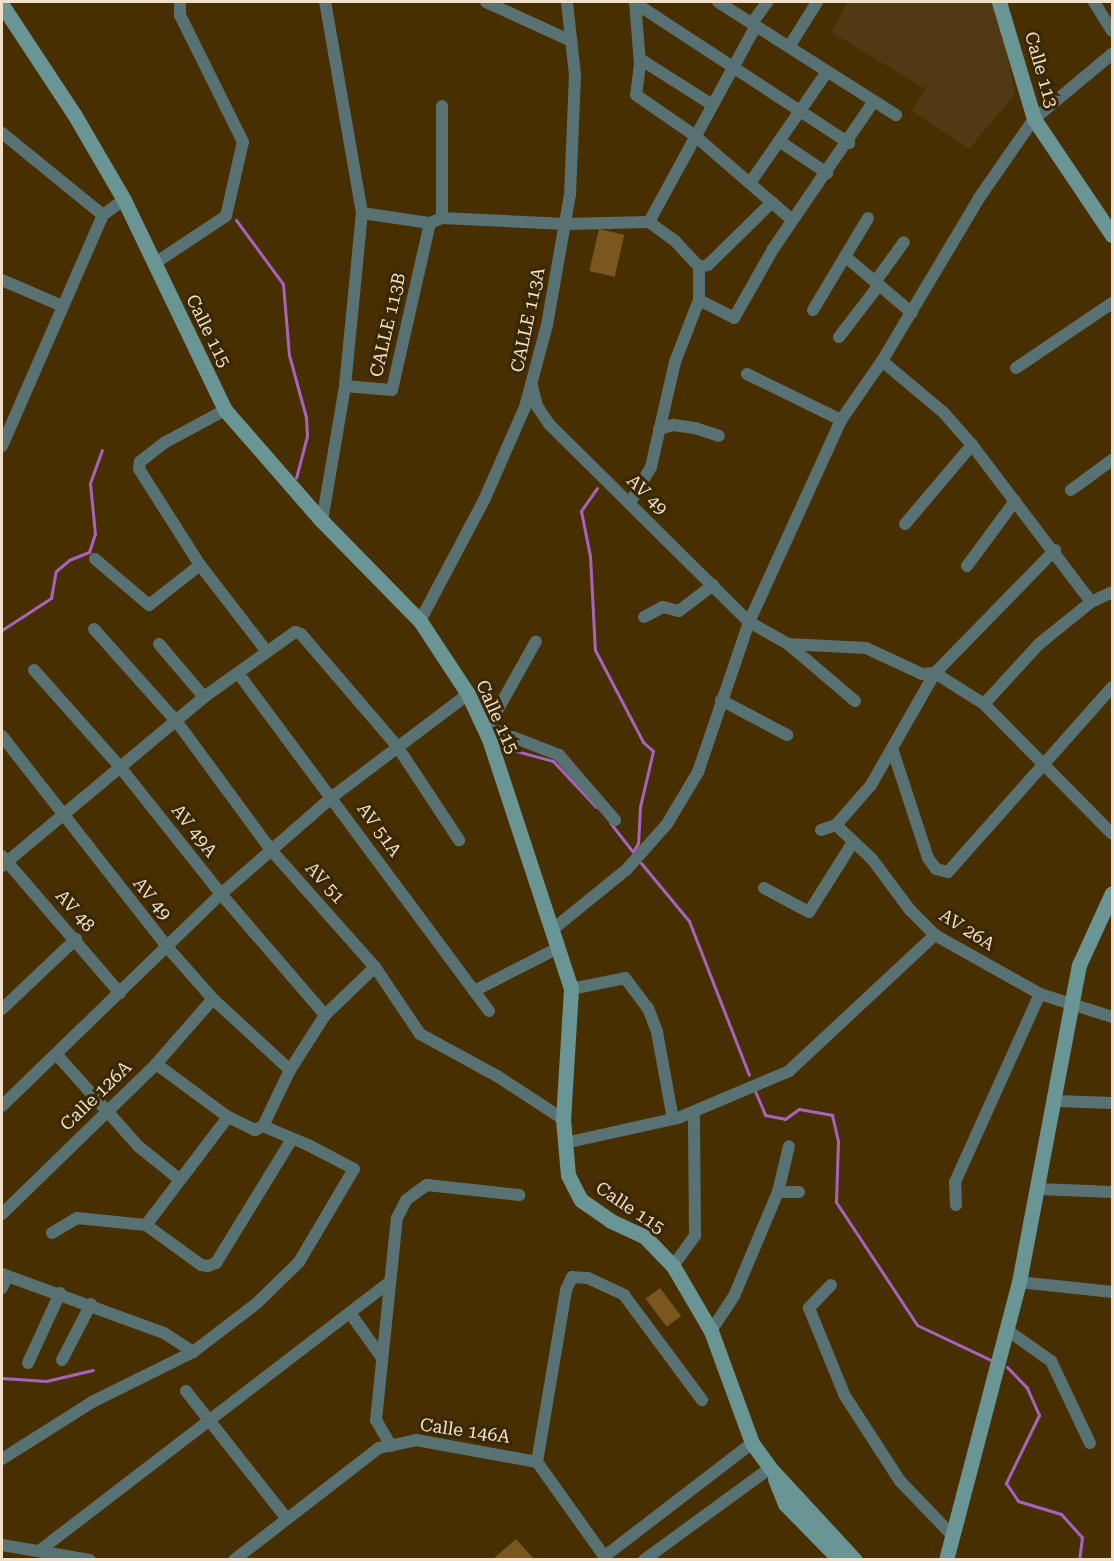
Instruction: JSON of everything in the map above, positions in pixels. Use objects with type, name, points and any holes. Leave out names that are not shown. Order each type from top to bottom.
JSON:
[{"type":"main road","name":"Calle 113","points":[[999,2],[1034,119],[1113,235]]},
{"type":"main road","name":"Calle 115","points":[[2,4],[75,114],[124,200],[225,410],[322,521],[420,621],[468,694],[485,726],[571,989],[563,1119],[568,1175],[582,1200],[611,1221],[645,1237],[673,1266],[711,1331],[752,1443],[770,1468],[855,1560]]},
{"type":"main road","points":[[945,1560],[1019,1282],[1056,1101],[1079,965],[1113,893]]},
{"type":"main road","name":"Calle 115","points":[[770,1468],[786,1504],[840,1560]]},
{"type":"street","points":[[155,263],[226,216],[243,142],[180,15],[180,2]]},
{"type":"street","points":[[322,521],[345,386],[362,213],[325,2]]},
{"type":"street","points":[[486,2],[571,41]]},
{"type":"street","name":"CALLE 113A","points":[[420,621],[485,498],[532,386],[566,224],[575,75],[567,2]]},
{"type":"street","points":[[635,2],[639,59],[636,95],[693,135],[792,220]]},
{"type":"street","points":[[635,2],[849,142]]},
{"type":"street","points":[[719,2],[896,116]]},
{"type":"street","points":[[650,222],[693,135],[767,2]]},
{"type":"street","points":[[789,47],[817,2]]},
{"type":"street","points":[[1094,2],[1113,31]]},
{"type":"street","points":[[552,930],[627,868],[668,824],[698,772],[749,622],[841,420],[912,313],[979,198],[1034,119],[1113,54]]},
{"type":"street","points":[[639,59],[711,105]]},
{"type":"street","points":[[750,183],[828,72]]},
{"type":"street","points":[[699,300],[734,318],[792,220],[849,142],[874,101]]},
{"type":"street","points":[[436,221],[442,106]]},
{"type":"street","points":[[2,133],[103,215]]},
{"type":"street","points":[[779,141],[827,173]]},
{"type":"street","points":[[2,441],[103,215],[124,200]]},
{"type":"street","points":[[699,267],[708,265],[772,202]]},
{"type":"street","points":[[362,213],[436,221],[566,224],[650,222],[675,241],[699,267],[699,300],[675,362],[651,467],[630,503]]},
{"type":"street","points":[[813,310],[847,258],[868,218]]},
{"type":"street","name":"CALLE 113B","points":[[345,386],[392,390],[436,221]]},
{"type":"street","points":[[840,337],[904,242]]},
{"type":"street","points":[[847,258],[912,313]]},
{"type":"street","points":[[2,280],[62,306]]},
{"type":"street","points":[[1016,368],[1113,303]]},
{"type":"street","points":[[882,361],[943,412],[1054,550],[1091,602]]},
{"type":"street","points":[[747,374],[841,420]]},
{"type":"street","name":"AV 49","points":[[532,386],[537,406],[549,424],[749,622],[788,644],[855,701]]},
{"type":"street","points":[[225,410],[164,444],[140,462],[139,469],[200,565],[265,649]]},
{"type":"street","points":[[659,429],[695,428],[719,436]]},
{"type":"street","points":[[905,524],[972,446]]},
{"type":"street","points":[[1071,490],[1113,460]]},
{"type":"street","points":[[967,566],[1015,501]]},
{"type":"street","points":[[820,830],[836,825],[871,785],[935,673],[1054,550]]},
{"type":"street","points":[[95,559],[149,605],[200,565]]},
{"type":"street","points":[[644,617],[663,607],[680,611],[712,585]]},
{"type":"street","points":[[984,704],[1039,644],[1091,602],[1113,592]]},
{"type":"street","name":"AV 51","points":[[94,629],[177,722],[272,850],[375,967],[420,1035],[497,1076],[563,1119]]},
{"type":"street","points":[[3,860],[265,649],[295,632],[301,634],[397,746],[459,840]]},
{"type":"street","points":[[536,640],[485,726],[559,755],[615,820]]},
{"type":"street","points":[[159,644],[204,697]]},
{"type":"street","points":[[788,644],[866,648],[922,674],[935,673],[984,704],[1113,834]]},
{"type":"street","name":"AV 49A","points":[[34,670],[120,767],[221,894],[325,1015]]},
{"type":"street","name":"AV 51A","points":[[238,673],[332,796],[489,1011]]},
{"type":"street","points":[[892,748],[928,858],[943,872],[954,867],[1113,687]]},
{"type":"street","points":[[2,1106],[168,948],[221,894],[332,796],[468,694]]},
{"type":"street","points":[[721,700],[787,735]]},
{"type":"street","name":"AV 49","points":[[2,736],[168,948],[213,999],[290,1070]]},
{"type":"street","name":"AV 26A","points":[[836,825],[884,872],[917,919],[935,935],[1040,994],[1113,1017]]},
{"type":"street","points":[[764,888],[808,912],[853,842]]},
{"type":"street","name":"AV 48","points":[[3,860],[76,939],[120,993]]},
{"type":"street","points":[[565,1143],[673,1119],[795,1067],[935,935]]},
{"type":"street","points":[[2,1009],[76,939]]},
{"type":"street","points":[[474,991],[558,948]]},
{"type":"street","points":[[156,1064],[228,1117],[255,1130],[263,1126],[290,1070],[325,1015],[375,967]]},
{"type":"street","points":[[571,989],[625,978],[648,1008],[657,1032],[673,1119]]},
{"type":"street","points":[[956,1204],[955,1182],[1040,994]]},
{"type":"street","name":"Calle 126A","points":[[2,1215],[156,1064],[213,999]]},
{"type":"street","points":[[57,1055],[138,1146],[179,1179]]},
{"type":"street","points":[[1056,1101],[1113,1103]]},
{"type":"street","points":[[673,1266],[695,1236],[694,1112]]},
{"type":"street","points":[[146,1225],[228,1117]]},
{"type":"street","points":[[3,1456],[92,1402],[193,1352],[257,1303],[299,1262],[354,1169],[263,1126]]},
{"type":"street","points":[[52,1233],[77,1218],[146,1225],[201,1265],[216,1263],[292,1138]]},
{"type":"street","points":[[711,1331],[734,1296],[778,1192],[789,1146]]},
{"type":"street","points":[[391,1446],[376,1420],[397,1218],[406,1200],[427,1185],[519,1195]]},
{"type":"street","points":[[1039,1189],[1113,1192]]},
{"type":"street","points":[[778,1192],[799,1192]]},
{"type":"street","points":[[2,1288],[4,1275],[60,1293],[164,1333],[193,1352]]},
{"type":"street","points":[[702,1400],[624,1295],[588,1278],[572,1277],[566,1290],[537,1462],[606,1558],[752,1443]]},
{"type":"street","points":[[39,1551],[390,1282]]},
{"type":"street","points":[[1019,1282],[1113,1292]]},
{"type":"street","points":[[831,1285],[809,1308],[845,1396],[900,1481],[952,1534]]},
{"type":"street","points":[[28,1363],[60,1293]]},
{"type":"street","points":[[62,1360],[91,1304]]},
{"type":"street","points":[[350,1313],[382,1358]]},
{"type":"street","points":[[1007,1330],[1051,1361],[1090,1443]]},
{"type":"street","points":[[186,1391],[287,1519]]},
{"type":"street","name":"Calle 146A","points":[[234,1560],[379,1448],[416,1440],[537,1462]]},
{"type":"street","points":[[644,1560],[770,1468]]},
{"type":"street","points":[[2,1545],[90,1560]]},
{"type":"shaded area","points":[[848,2],[993,2],[999,15],[1015,94],[969,149],[912,111],[925,89],[831,32]]},
{"type":"shaded area","points":[[599,229],[624,235],[615,277],[589,271]]},
{"type":"shaded area","points":[[660,1288],[681,1316],[667,1327],[646,1299]]},
{"type":"shaded area","points":[[516,1539],[534,1559],[493,1559]]},
{"type":"waterway","points":[[236,220],[283,284],[289,355],[306,417],[307,436],[296,478]]},
{"type":"waterway","points":[[2,630],[51,598],[56,571],[69,560],[89,552],[95,534],[90,483],[102,450]]},
{"type":"waterway","points":[[597,488],[581,511],[590,556],[595,650],[643,742],[653,751],[640,807],[638,843],[633,852],[610,823]]},
{"type":"waterway","points":[[509,749],[553,761],[596,807]]},
{"type":"waterway","points":[[641,863],[689,921],[749,1075]]},
{"type":"waterway","points":[[755,1091],[765,1115],[785,1119],[799,1109],[832,1115],[838,1141],[836,1202],[917,1325],[991,1360]]},
{"type":"waterway","points":[[1007,1367],[1027,1388],[1039,1415],[1006,1483],[1018,1501],[1061,1514],[1082,1537],[1079,1560]]},
{"type":"waterway","points":[[2,1378],[46,1381],[93,1370]]}]
